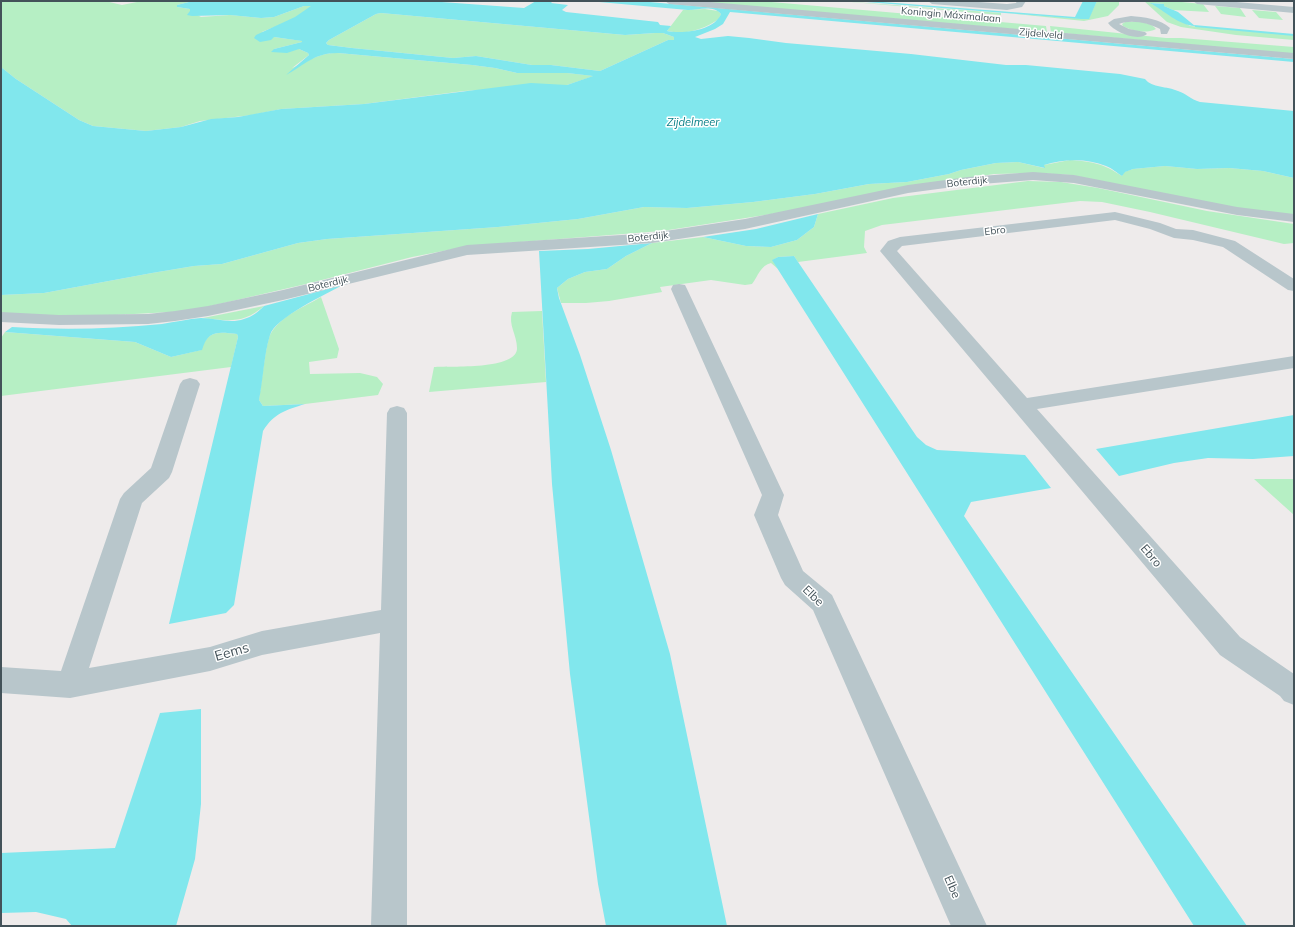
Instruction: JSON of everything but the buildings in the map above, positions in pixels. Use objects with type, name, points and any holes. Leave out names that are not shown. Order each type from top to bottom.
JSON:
[{"type":"street","name":"Zijdelveld","points":[[669,1],[1294,56]]},
{"type":"street","points":[[932,1],[1007,7],[1020,5],[1022,1]]},
{"type":"street","points":[[1197,1],[1294,10]]},
{"type":"street","points":[[1127,19],[1133,10],[1141,16],[1143,21]]},
{"type":"street","points":[[1164,30],[1157,24],[1127,19],[1113,23],[1112,27],[1145,34],[1164,30],[1176,32]]},
{"type":"street","name":"Boterdijk","points":[[1,318],[59,320],[148,319],[175,316],[208,311],[283,295],[467,250],[652,238],[745,224],[908,189],[968,181],[1026,177],[1074,179],[1237,211],[1294,218]]},
{"type":"street","name":"Ebro","points":[[1294,286],[1229,244],[1193,235],[1174,233],[1155,226],[1115,216],[900,242],[889,248],[888,251],[1230,646],[1290,687],[1294,692]]},
{"type":"street","name":"Elbe","points":[[678,289],[773,495],[766,515],[784,557],[794,578],[823,603],[970,926]]},
{"type":"street","points":[[1022,405],[1294,362]]},
{"type":"street","points":[[70,685],[132,498],[161,472],[190,384]]},
{"type":"street","points":[[389,926],[397,413]]},
{"type":"street","name":"Eems","points":[[1,680],[70,685],[210,659],[262,643],[393,619]]},
{"type":"green space","points":[[1,1],[105,1],[122,5],[142,1],[193,1],[177,5],[177,7],[190,9],[190,11],[201,17],[230,15],[261,18],[274,17],[304,6],[312,6],[302,14],[262,32],[274,37],[303,41],[274,49],[299,49],[308,53],[309,55],[292,68],[325,54],[338,53],[472,65],[517,73],[567,73],[594,76],[567,85],[464,91],[364,104],[281,109],[252,115],[200,121],[181,127],[146,131],[93,126],[79,120],[16,79],[1,67]]},
{"type":"green space","points":[[690,1],[760,1],[1046,26],[1047,32]]},
{"type":"green space","points":[[840,1],[1001,13],[1001,15]]},
{"type":"green space","points":[[1097,1],[1119,1],[1119,5],[1108,16],[1084,21],[1006,13],[1088,19]]},
{"type":"green space","points":[[1144,1],[1171,1],[1203,4],[1209,12],[1173,10],[1164,6],[1164,4],[1152,3],[1190,26],[1294,35],[1294,40],[1236,35],[1181,27],[1167,22]]},
{"type":"green space","points":[[1215,6],[1240,8],[1246,17],[1221,14]]},
{"type":"green space","points":[[705,9],[718,11],[721,14],[719,19],[694,31],[667,31],[683,10]]},
{"type":"green space","points":[[1252,10],[1276,12],[1283,20],[1259,18]]},
{"type":"green space","points":[[381,13],[625,35],[663,33],[674,37],[674,40],[668,40],[600,71],[551,65],[532,65],[476,56],[453,58],[352,48],[328,45],[326,43],[376,14]]},
{"type":"green space","points":[[1125,22],[1146,23],[1150,24],[1156,29],[1144,32],[1135,30],[1123,26],[1122,24]]},
{"type":"green space","points":[[1050,26],[1166,38],[1294,47],[1294,54],[1051,32]]},
{"type":"green space","points":[[1070,160],[1098,164],[1109,168],[1122,176],[1124,172],[1133,169],[1165,166],[1197,169],[1229,168],[1263,171],[1294,178],[1294,215],[1245,210],[1071,175],[1037,173],[994,174],[948,181],[778,213],[662,231],[469,246],[412,257],[306,284],[189,311],[79,317],[1,313],[1,295],[44,293],[194,266],[222,264],[298,243],[327,239],[498,227],[578,219],[644,207],[687,208],[753,202],[815,194],[869,184],[907,182],[996,163],[1018,162],[1044,168],[1044,165]]},
{"type":"green space","points":[[1028,181],[1061,182],[1098,188],[1207,211],[1294,224],[1294,243],[1284,244],[1102,202],[1080,201],[882,225],[865,231],[864,247],[867,253],[798,262],[794,256],[778,257],[773,260],[778,269],[771,263],[768,264],[762,268],[752,284],[745,285],[711,280],[660,287],[662,292],[609,301],[586,303],[561,303],[557,288],[568,279],[585,272],[607,269],[626,256],[652,243],[703,237],[746,246],[771,247],[797,240],[814,227],[818,214],[893,198]]},
{"type":"green space","points":[[321,297],[339,349],[337,358],[309,362],[310,374],[360,373],[377,377],[383,384],[378,395],[305,404],[263,406],[259,400],[269,337],[271,333],[287,316]]},
{"type":"green space","points":[[264,306],[249,316],[235,320],[203,318]]},
{"type":"green space","points":[[542,311],[546,382],[429,392],[434,367],[482,365],[507,360],[514,355],[517,348],[517,343],[511,321],[512,312]]},
{"type":"green space","points":[[5,332],[135,342],[171,357],[201,350],[207,339],[214,334],[237,334],[238,337],[231,367],[1,396],[1,338]]},
{"type":"green space","points":[[1254,479],[1294,479],[1294,515]]},
{"type":"water","name":"Zijdelmeer","points":[[193,1],[428,1],[524,8],[536,1],[553,1],[551,3],[568,5],[562,10],[566,12],[658,22],[660,25],[671,26],[667,31],[674,32],[705,28],[717,20],[721,14],[718,11],[710,9],[688,10],[588,1],[638,1],[1294,59],[1294,62],[730,12],[723,24],[695,37],[701,39],[728,36],[1006,65],[1026,65],[1120,74],[1145,79],[1152,84],[1174,89],[1200,102],[1294,111],[1294,178],[1263,171],[1229,168],[1197,169],[1165,166],[1133,169],[1125,172],[1122,176],[1099,163],[1075,160],[1051,163],[1044,165],[1045,168],[1018,162],[996,163],[907,182],[869,184],[815,194],[753,202],[687,208],[644,207],[578,219],[498,227],[327,239],[298,243],[222,264],[194,266],[44,293],[1,295],[1,67],[16,79],[79,120],[93,126],[146,131],[181,127],[211,119],[238,117],[281,109],[364,104],[531,83],[567,85],[593,76],[567,73],[517,73],[472,65],[338,53],[330,53],[316,57],[286,75],[309,55],[308,53],[299,49],[287,53],[271,52],[274,49],[302,41],[274,37],[271,40],[260,42],[254,38],[256,35],[295,17],[311,6],[304,6],[274,17],[261,18],[230,15],[192,16],[187,15],[190,9],[177,7],[177,5]],"holes":[[[381,13],[625,35],[663,33],[674,37],[674,40],[668,40],[600,71],[551,65],[532,65],[476,56],[453,58],[352,48],[328,45],[326,43],[376,14]]]},
{"type":"water","points":[[853,1],[870,1],[1075,17],[1083,1],[1097,1],[1089,19],[1081,19]]},
{"type":"water","points":[[1150,3],[1164,4],[1164,6],[1178,12],[1195,26],[1177,20]]},
{"type":"water","points":[[818,214],[814,227],[797,240],[771,247],[746,246],[703,237],[756,229]]},
{"type":"water","points":[[652,243],[626,256],[607,269],[585,272],[568,279],[557,288],[559,298],[580,355],[611,450],[670,654],[727,926],[606,926],[598,884],[570,674],[552,484],[539,251],[588,249]]},
{"type":"water","points":[[794,256],[917,437],[926,445],[937,450],[1025,455],[1051,488],[971,502],[964,516],[1247,926],[1194,926],[772,260],[778,257]]},
{"type":"water","points":[[343,285],[291,314],[274,328],[270,335],[266,350],[259,400],[263,406],[305,404],[286,410],[276,416],[263,431],[234,605],[226,613],[169,624],[238,337],[237,334],[215,334],[207,339],[202,350],[171,357],[135,342],[5,332],[12,327],[124,327],[162,324],[201,318],[233,321],[252,316],[264,306]]},
{"type":"water","points":[[1294,415],[1294,456],[1253,459],[1208,458],[1174,463],[1119,476],[1096,449]]},
{"type":"water","points":[[201,709],[201,804],[195,859],[176,926],[72,926],[66,919],[36,912],[1,913],[1,853],[115,848],[160,713]]},
{"type":"waterway","points":[[1195,26],[1294,35]]}]
